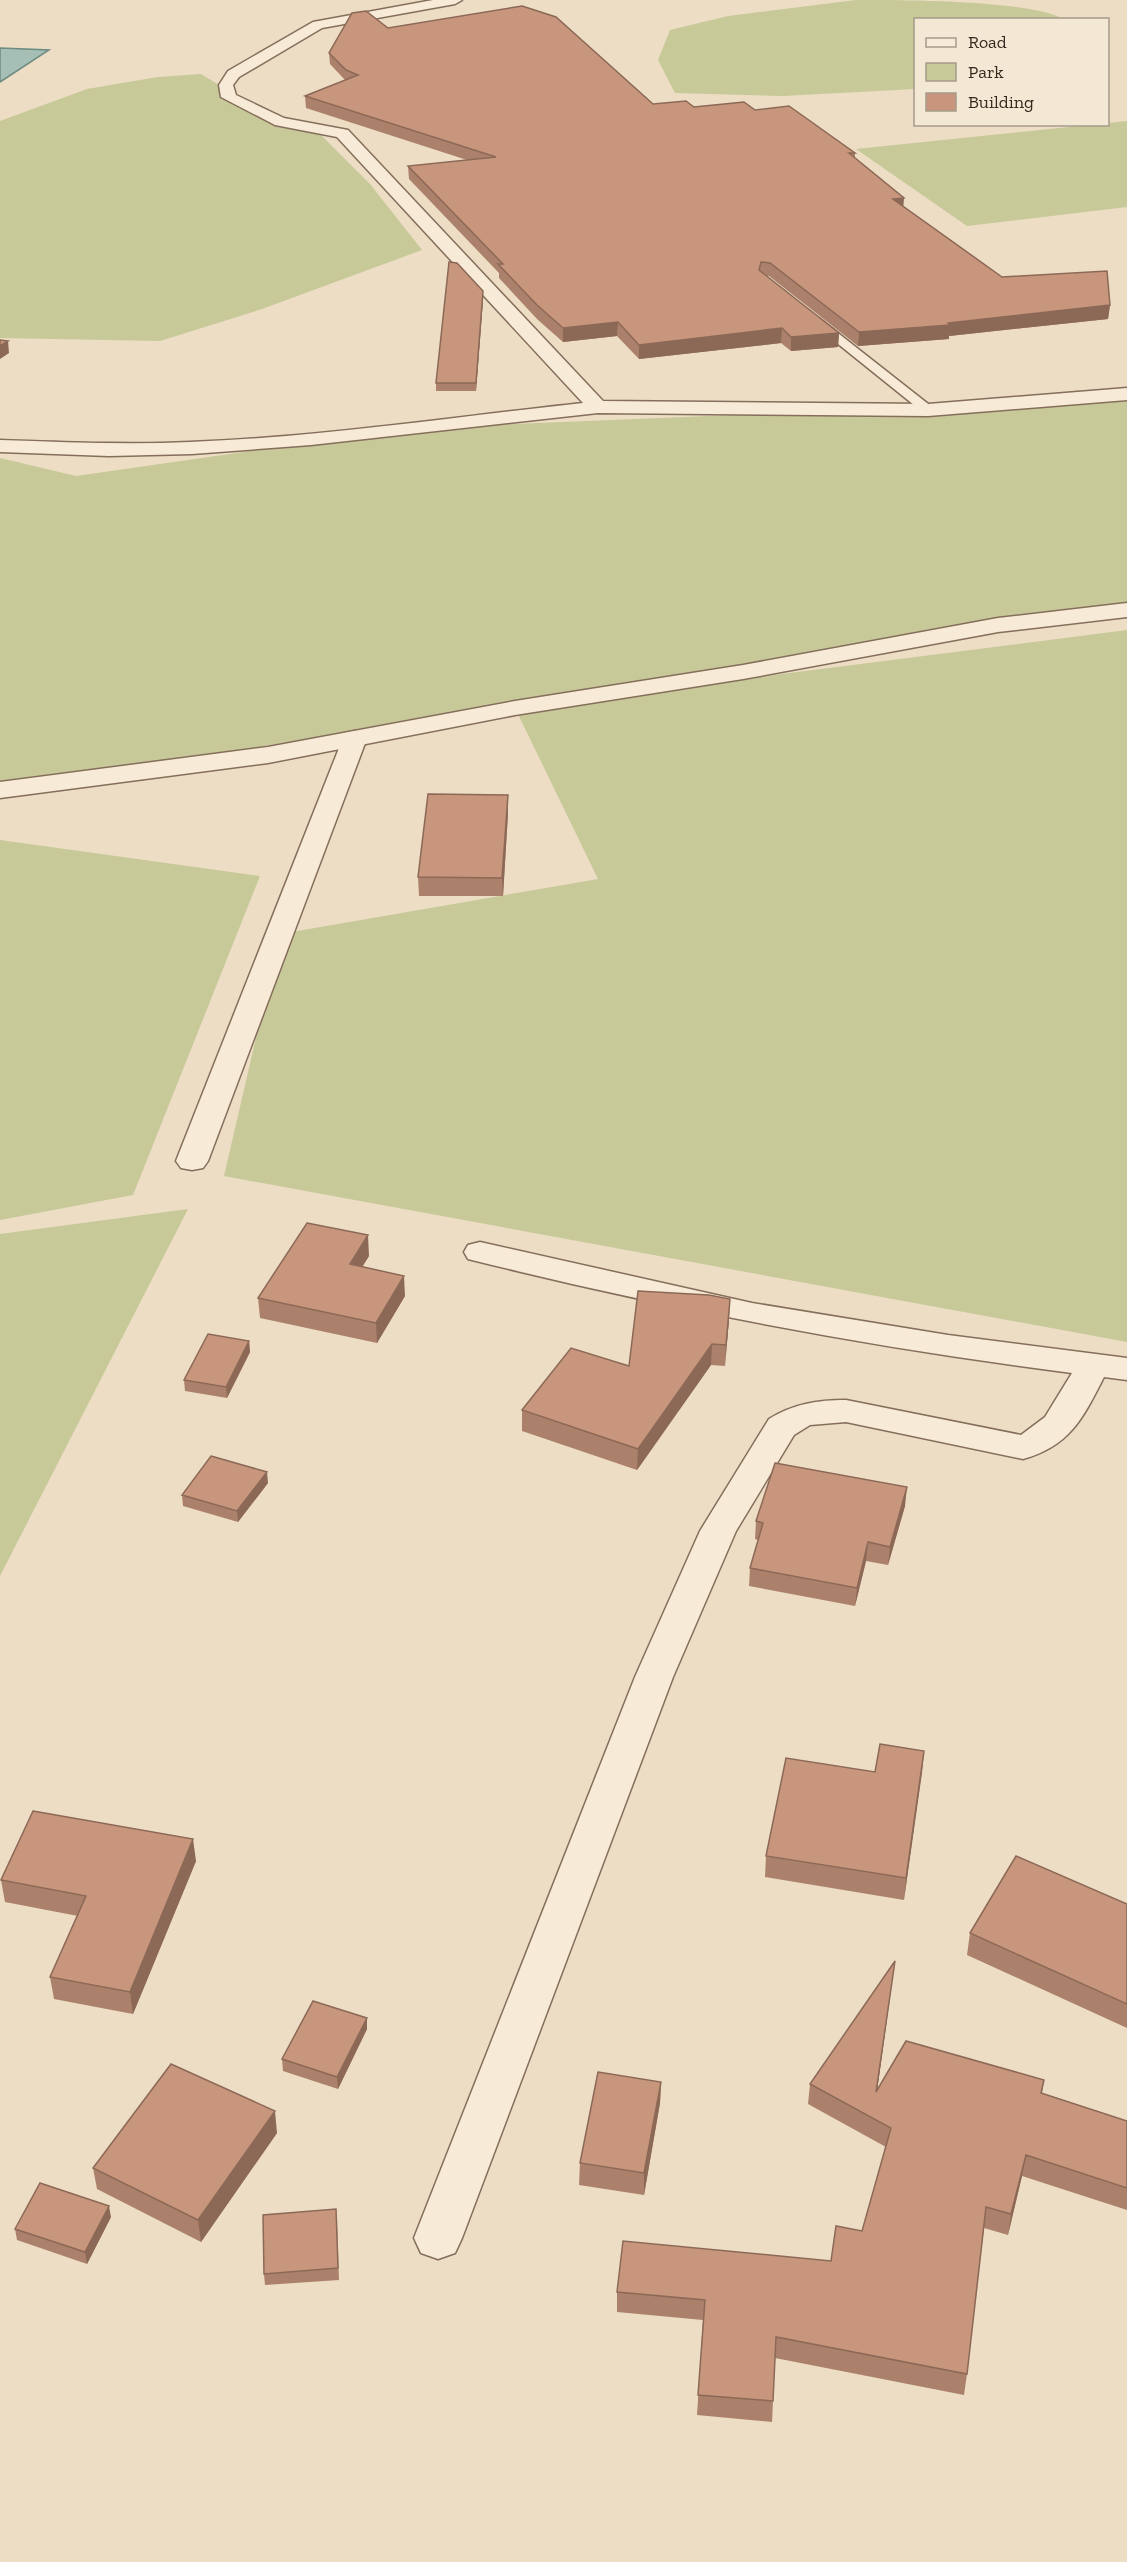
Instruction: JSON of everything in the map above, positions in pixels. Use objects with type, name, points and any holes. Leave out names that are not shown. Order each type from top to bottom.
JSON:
[{"type":"street","points":[[455,0],[318,25],[233,74],[226,85],[229,97],[280,122],[342,133],[598,407]]},
{"type":"street","points":[[0,446],[109,450],[192,448],[311,439],[598,407],[928,410],[1127,394]]},
{"type":"street","points":[[0,790],[268,755],[515,708],[743,672],[998,625],[1127,610]]},
{"type":"street","points":[[192,1161],[355,738]]},
{"type":"street","points":[[480,1252],[752,1313],[948,1346],[1110,1367]]},
{"type":"street","points":[[438,2238],[654,1677],[718,1531],[781,1427],[810,1413],[846,1411],[1023,1447],[1038,1444],[1055,1432],[1110,1367]]},
{"type":"lane","points":[[809,316],[928,410]]},
{"type":"green space","points":[[856,0],[964,2],[1023,8],[1061,18],[914,18],[914,89],[783,96],[675,93],[658,60],[670,30],[728,16]]},
{"type":"green space","points":[[201,74],[264,112],[320,134],[370,184],[422,250],[262,309],[160,341],[0,338],[0,121],[87,89],[158,77]]},
{"type":"green space","points":[[1127,121],[1127,207],[967,226],[856,149],[1079,126],[1109,126],[1109,123]]},
{"type":"green space","points":[[1127,399],[1127,602],[0,790],[0,458],[76,476],[413,428]]},
{"type":"green space","points":[[1127,630],[1127,1342],[224,1176],[280,934],[598,879],[515,708]]},
{"type":"green space","points":[[0,840],[260,876],[133,1195],[0,1220]]},
{"type":"green space","points":[[188,1209],[0,1576],[0,1234]]},
{"type":"water","points":[[0,48],[49,50],[0,82]]},
{"type":"building","points":[[522,6],[556,17],[653,104],[686,101],[694,107],[744,102],[755,110],[789,106],[855,153],[849,153],[904,198],[893,199],[1002,277],[1107,271],[1110,305],[948,323],[950,325],[859,332],[770,263],[761,262],[759,270],[839,333],[791,337],[782,328],[639,345],[618,322],[563,328],[537,305],[498,264],[503,264],[408,166],[496,157],[305,96],[358,75],[346,70],[329,53],[352,13],[366,11],[388,28]]},
{"type":"building","points":[[449,262],[457,263],[483,291],[476,383],[436,383]]},
{"type":"building","points":[[0,340],[8,341],[0,346]]},
{"type":"building","points":[[428,794],[508,795],[502,878],[418,877]]},
{"type":"building","points":[[307,1223],[368,1235],[350,1264],[404,1276],[376,1323],[258,1298]]},
{"type":"building","points":[[638,1291],[709,1295],[730,1299],[726,1345],[712,1344],[638,1449],[522,1410],[571,1348],[629,1366]]},
{"type":"building","points":[[208,1334],[249,1341],[226,1387],[184,1380]]},
{"type":"building","points":[[211,1456],[267,1472],[237,1511],[182,1495]]},
{"type":"building","points":[[775,1463],[907,1487],[890,1547],[868,1542],[857,1588],[750,1568],[763,1523],[756,1521]]},
{"type":"building","points":[[880,1744],[924,1751],[906,1878],[766,1856],[786,1758],[875,1772]]},
{"type":"building","points":[[33,1811],[193,1839],[130,1992],[50,1977],[86,1896],[1,1880]]},
{"type":"building","points":[[1016,1856],[1127,1904],[1127,2004],[970,1933]]},
{"type":"building","points":[[895,1961],[876,2092],[906,2041],[1044,2080],[1041,2093],[1127,2121],[1127,2188],[1026,2155],[1011,2214],[986,2207],[967,2374],[776,2337],[773,2401],[698,2395],[705,2300],[617,2292],[623,2241],[831,2261],[836,2226],[862,2231],[891,2128],[810,2084]]},
{"type":"building","points":[[313,2001],[367,2018],[337,2077],[282,2059]]},
{"type":"building","points":[[171,2064],[275,2111],[198,2220],[93,2168]]},
{"type":"building","points":[[598,2072],[661,2082],[644,2173],[580,2163]]},
{"type":"building","points":[[40,2183],[109,2206],[85,2252],[15,2229]]},
{"type":"building","points":[[336,2209],[338,2268],[264,2274],[263,2215]]}]
